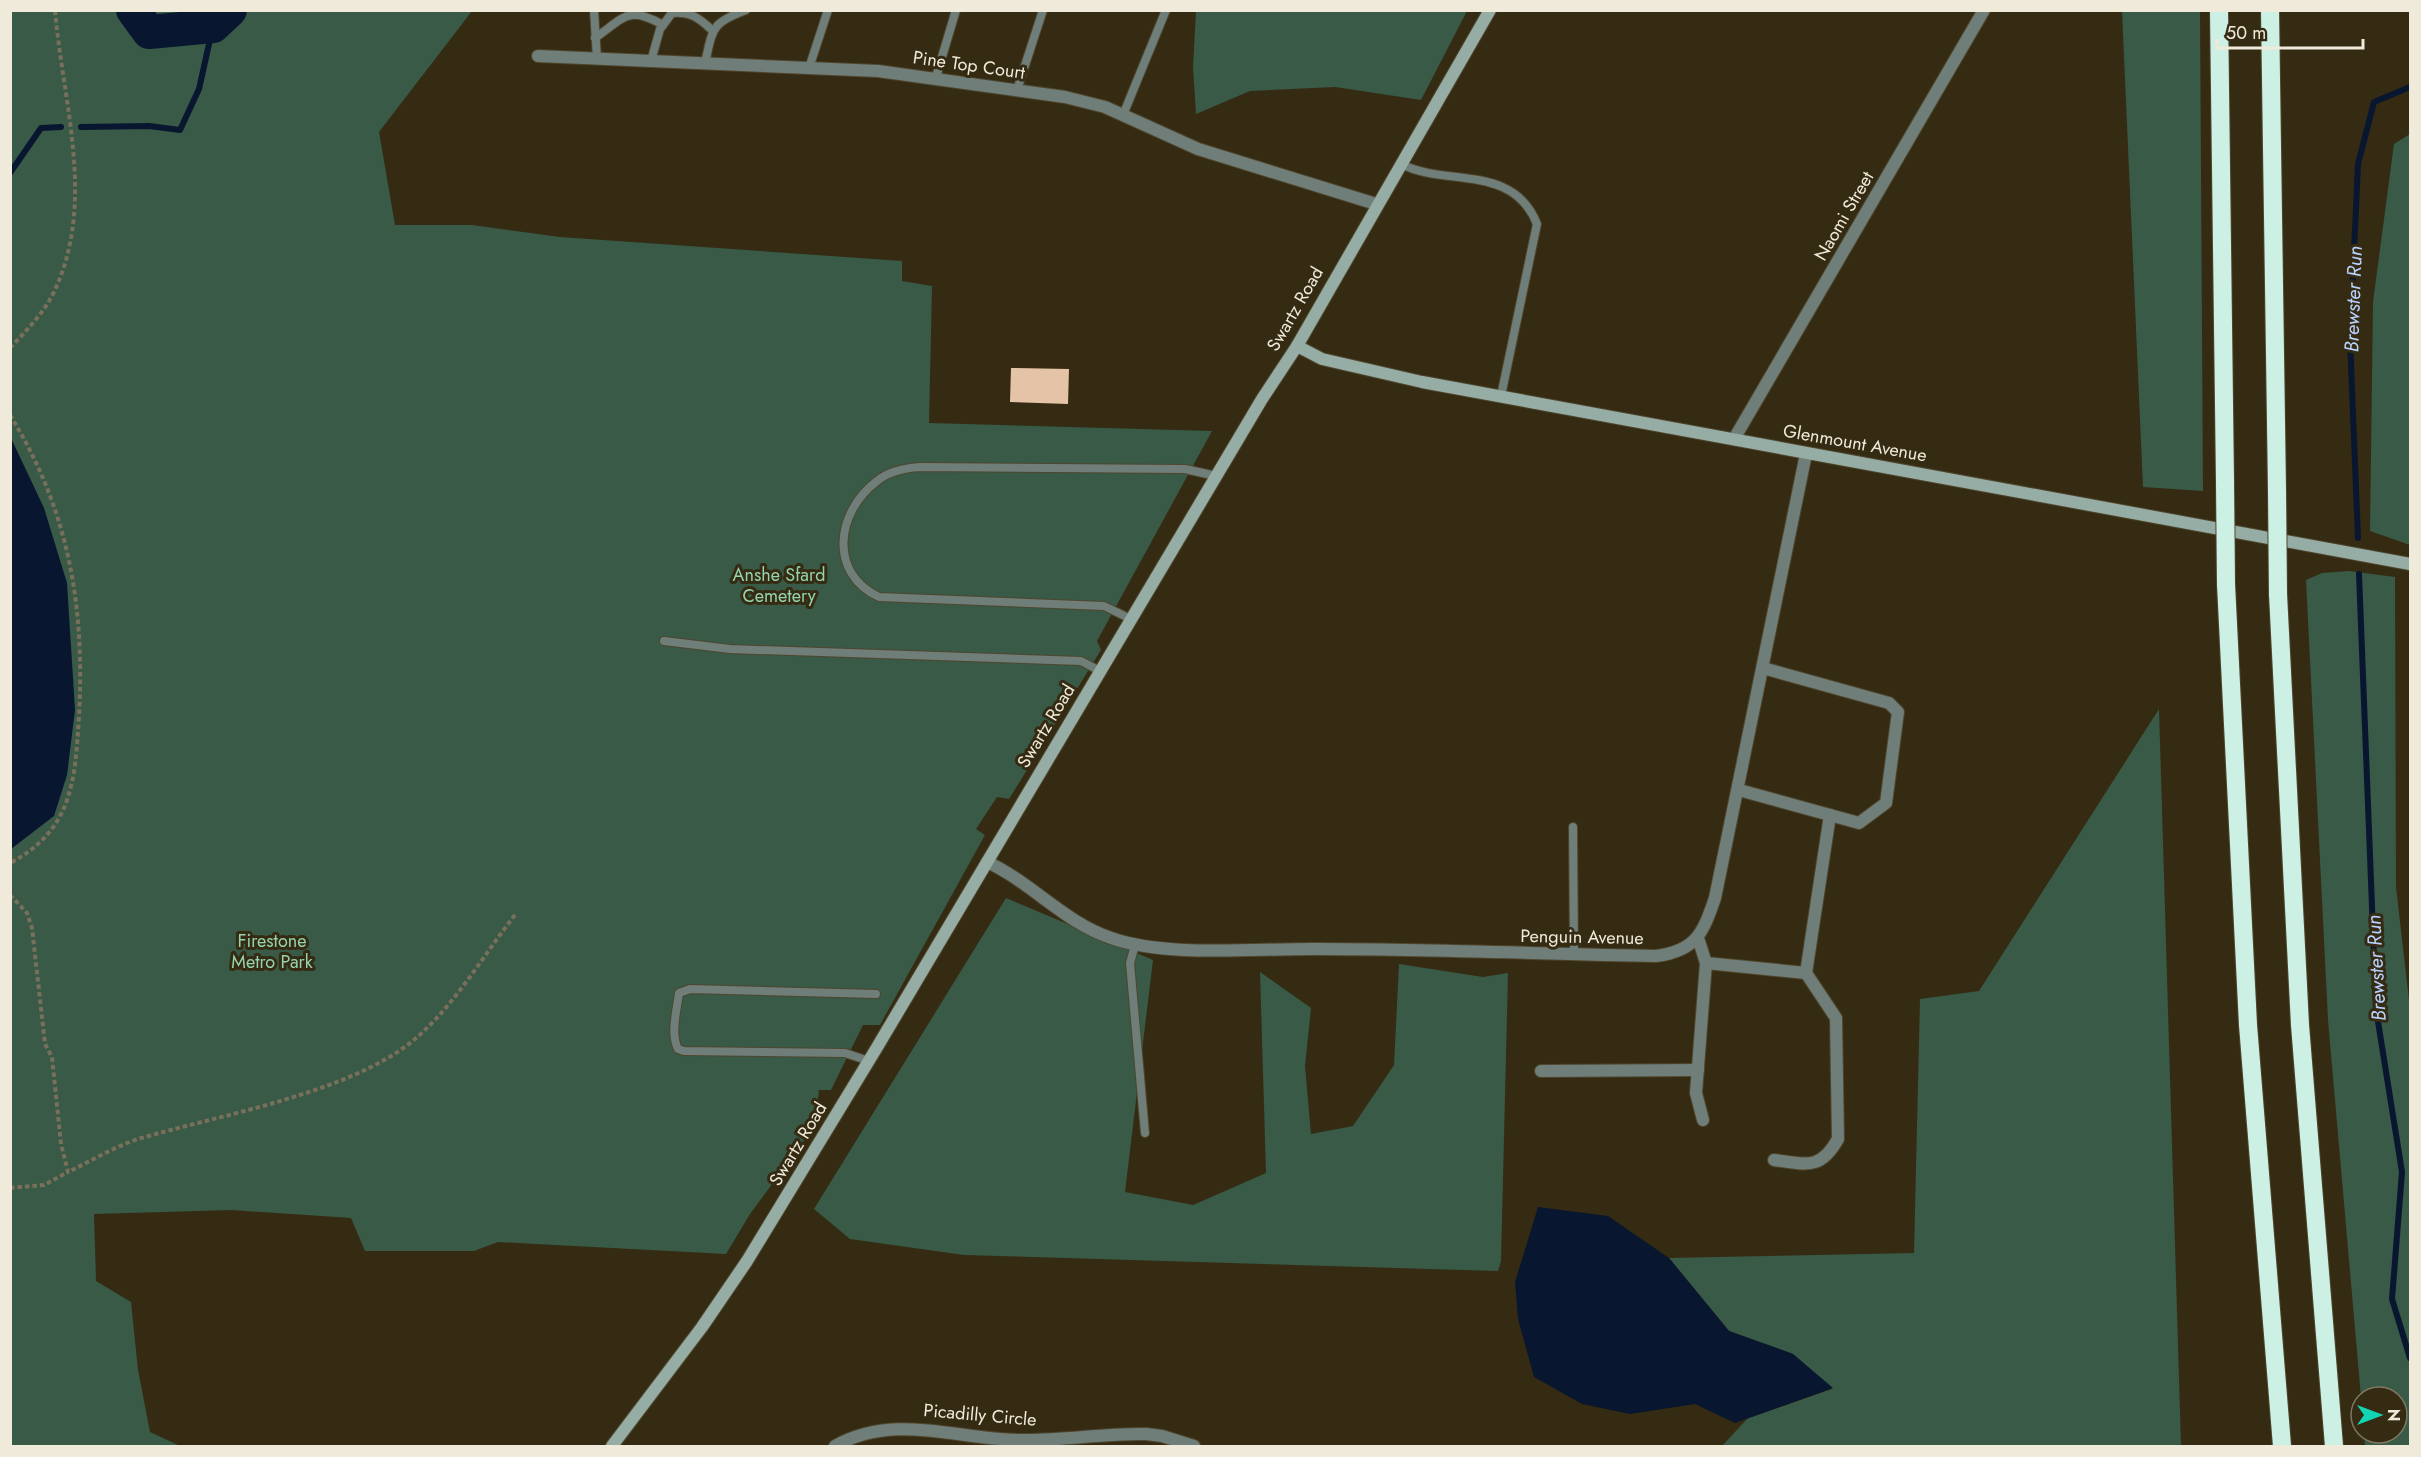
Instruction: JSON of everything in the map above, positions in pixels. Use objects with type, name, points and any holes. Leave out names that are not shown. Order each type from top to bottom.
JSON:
[{"type":"highway","points":[[2219,10],[2226,584],[2248,1024],[2282,1446]]},
{"type":"highway","points":[[2270,10],[2278,594],[2300,1025],[2334,1446]]},
{"type":"street","name":"Swartz Road","points":[[612,1446],[696,1334],[747,1261],[869,1061],[1262,399],[1297,346],[1376,204],[1490,10]]},
{"type":"street","name":"Naomi Street","points":[[1734,439],[1984,10]]},
{"type":"street","name":"Pine Top Court","points":[[538,56],[878,71],[936,77],[1065,97],[1123,115],[1198,149],[1376,204]]},
{"type":"street","name":"Glenmount Avenue","points":[[1297,346],[1322,359],[1501,396],[2410,564]]},
{"type":"street","points":[[1703,1120],[1696,1093],[1706,963],[1698,938],[1715,898],[1739,790],[1806,454]]},
{"type":"street","points":[[1739,790],[1860,823],[1886,803],[1898,712],[1889,703],[1763,668]]},
{"type":"street","points":[[1774,1160],[1812,1165],[1829,1155],[1838,1139],[1836,1018],[1806,974],[1830,815]]},
{"type":"street","name":"Penguin Avenue","points":[[987,862],[1004,870],[1082,924],[1108,938],[1162,949],[1669,954],[1683,949],[1698,938]]},
{"type":"street","points":[[1706,963],[1806,974]]},
{"type":"street","points":[[1541,1071],[1698,1070]]},
{"type":"street","name":"Picadilly Circle","points":[[836,1446],[874,1431],[907,1428],[1022,1440],[1146,1434],[1162,1436],[1194,1446]]},
{"type":"lane","points":[[594,10],[597,59]]},
{"type":"lane","points":[[705,63],[712,30],[725,18],[746,10]]},
{"type":"lane","points":[[809,68],[828,10]]},
{"type":"lane","points":[[936,77],[956,10]]},
{"type":"lane","points":[[1017,90],[1043,10]]},
{"type":"lane","points":[[1123,115],[1166,10]]},
{"type":"lane","points":[[651,61],[663,25],[672,13],[684,12],[698,17],[712,30]]},
{"type":"lane","points":[[595,38],[628,15],[643,14],[663,25]]},
{"type":"lane","points":[[1401,164],[1419,173],[1476,178],[1496,184],[1521,198],[1532,211],[1537,224],[1501,396]]},
{"type":"lane","points":[[1131,619],[1104,606],[879,597],[864,590],[853,579],[844,556],[843,530],[862,494],[878,479],[901,469],[920,466],[1185,469],[1216,476]]},
{"type":"lane","points":[[664,641],[730,649],[1081,661],[1100,671]]},
{"type":"lane","points":[[1573,828],[1574,954]]},
{"type":"lane","points":[[1135,945],[1130,963],[1145,1133]]},
{"type":"lane","points":[[869,1061],[845,1053],[684,1051],[678,1049],[675,1044],[674,1032],[679,993],[690,989],[876,994]]},
{"type":"path","points":[[10,348],[37,319],[52,296],[65,265],[74,232],[76,201],[72,132],[55,10]]},
{"type":"path","points":[[10,415],[53,503],[64,541],[76,589],[81,635],[81,680],[76,768],[67,803],[60,819],[46,839],[30,853],[10,863]]},
{"type":"path","points":[[10,895],[27,912],[32,928],[45,1044],[52,1057],[61,1144],[68,1172]]},
{"type":"path","points":[[10,1188],[44,1185],[138,1140],[292,1096],[379,1062],[413,1040],[441,1014],[515,915]]},
{"type":"green space","points":[[1196,10],[1467,11],[1421,100],[1335,87],[1250,91],[1196,114],[1193,67]]},
{"type":"green space","name":"Firestone Metro Park","points":[[10,11],[472,11],[379,132],[395,225],[472,225],[560,237],[902,261],[902,281],[932,286],[929,423],[1212,431],[1097,641],[1101,650],[1009,799],[997,797],[976,829],[985,835],[880,1025],[863,1025],[831,1090],[819,1090],[815,1126],[750,1214],[726,1254],[498,1242],[474,1251],[365,1251],[351,1218],[231,1210],[94,1214],[96,1281],[131,1302],[138,1370],[150,1432],[180,1446],[11,1446]]},
{"type":"green space","points":[[2122,11],[2200,11],[2203,491],[2143,487]]},
{"type":"green space","points":[[2410,134],[2410,545],[2370,531],[2373,302],[2394,144]]},
{"type":"green space","points":[[2349,571],[2395,577],[2396,887],[2410,1009],[2410,1446],[2365,1446],[2409,1445],[2409,1385],[2360,1385],[2328,1020],[2306,580],[2322,573]]},
{"type":"green space","points":[[2159,709],[2181,1446],[1722,1446],[1748,1418],[1832,1389],[1793,1354],[1729,1331],[1669,1258],[1914,1253],[1920,999],[1979,991]]},
{"type":"green space","points":[[1006,898],[1153,960],[1125,1192],[1193,1205],[1266,1173],[1260,972],[1311,1008],[1305,1066],[1311,1134],[1353,1126],[1394,1065],[1399,964],[1483,977],[1508,973],[1501,1261],[1498,1271],[964,1255],[850,1239],[814,1209]]},
{"type":"water","points":[[10,436],[44,508],[67,583],[75,710],[67,775],[54,816],[11,849]]},
{"type":"water","points":[[1538,1207],[1608,1216],[1669,1258],[1729,1331],[1793,1354],[1833,1388],[1735,1423],[1695,1404],[1630,1414],[1582,1404],[1534,1377],[1518,1319],[1515,1282]]},
{"type":"building","points":[[1011,368],[1069,369],[1068,404],[1010,402]]},
{"type":"waterway","points":[[133,10],[149,32],[213,26],[230,10]]},
{"type":"waterway","points":[[81,127],[149,126],[180,130],[199,89],[213,26]]},
{"type":"waterway","name":"Brewster Run","points":[[2358,538],[2350,339],[2358,164],[2374,102],[2410,87]]},
{"type":"waterway","points":[[10,173],[41,128],[61,127]]},
{"type":"waterway","name":"Brewster Run","points":[[2359,574],[2376,1009],[2402,1172],[2392,1299],[2410,1358]]},
{"type":"park label","name":"Anshe Sfard Cemetery","points":[[779,585]]}]
